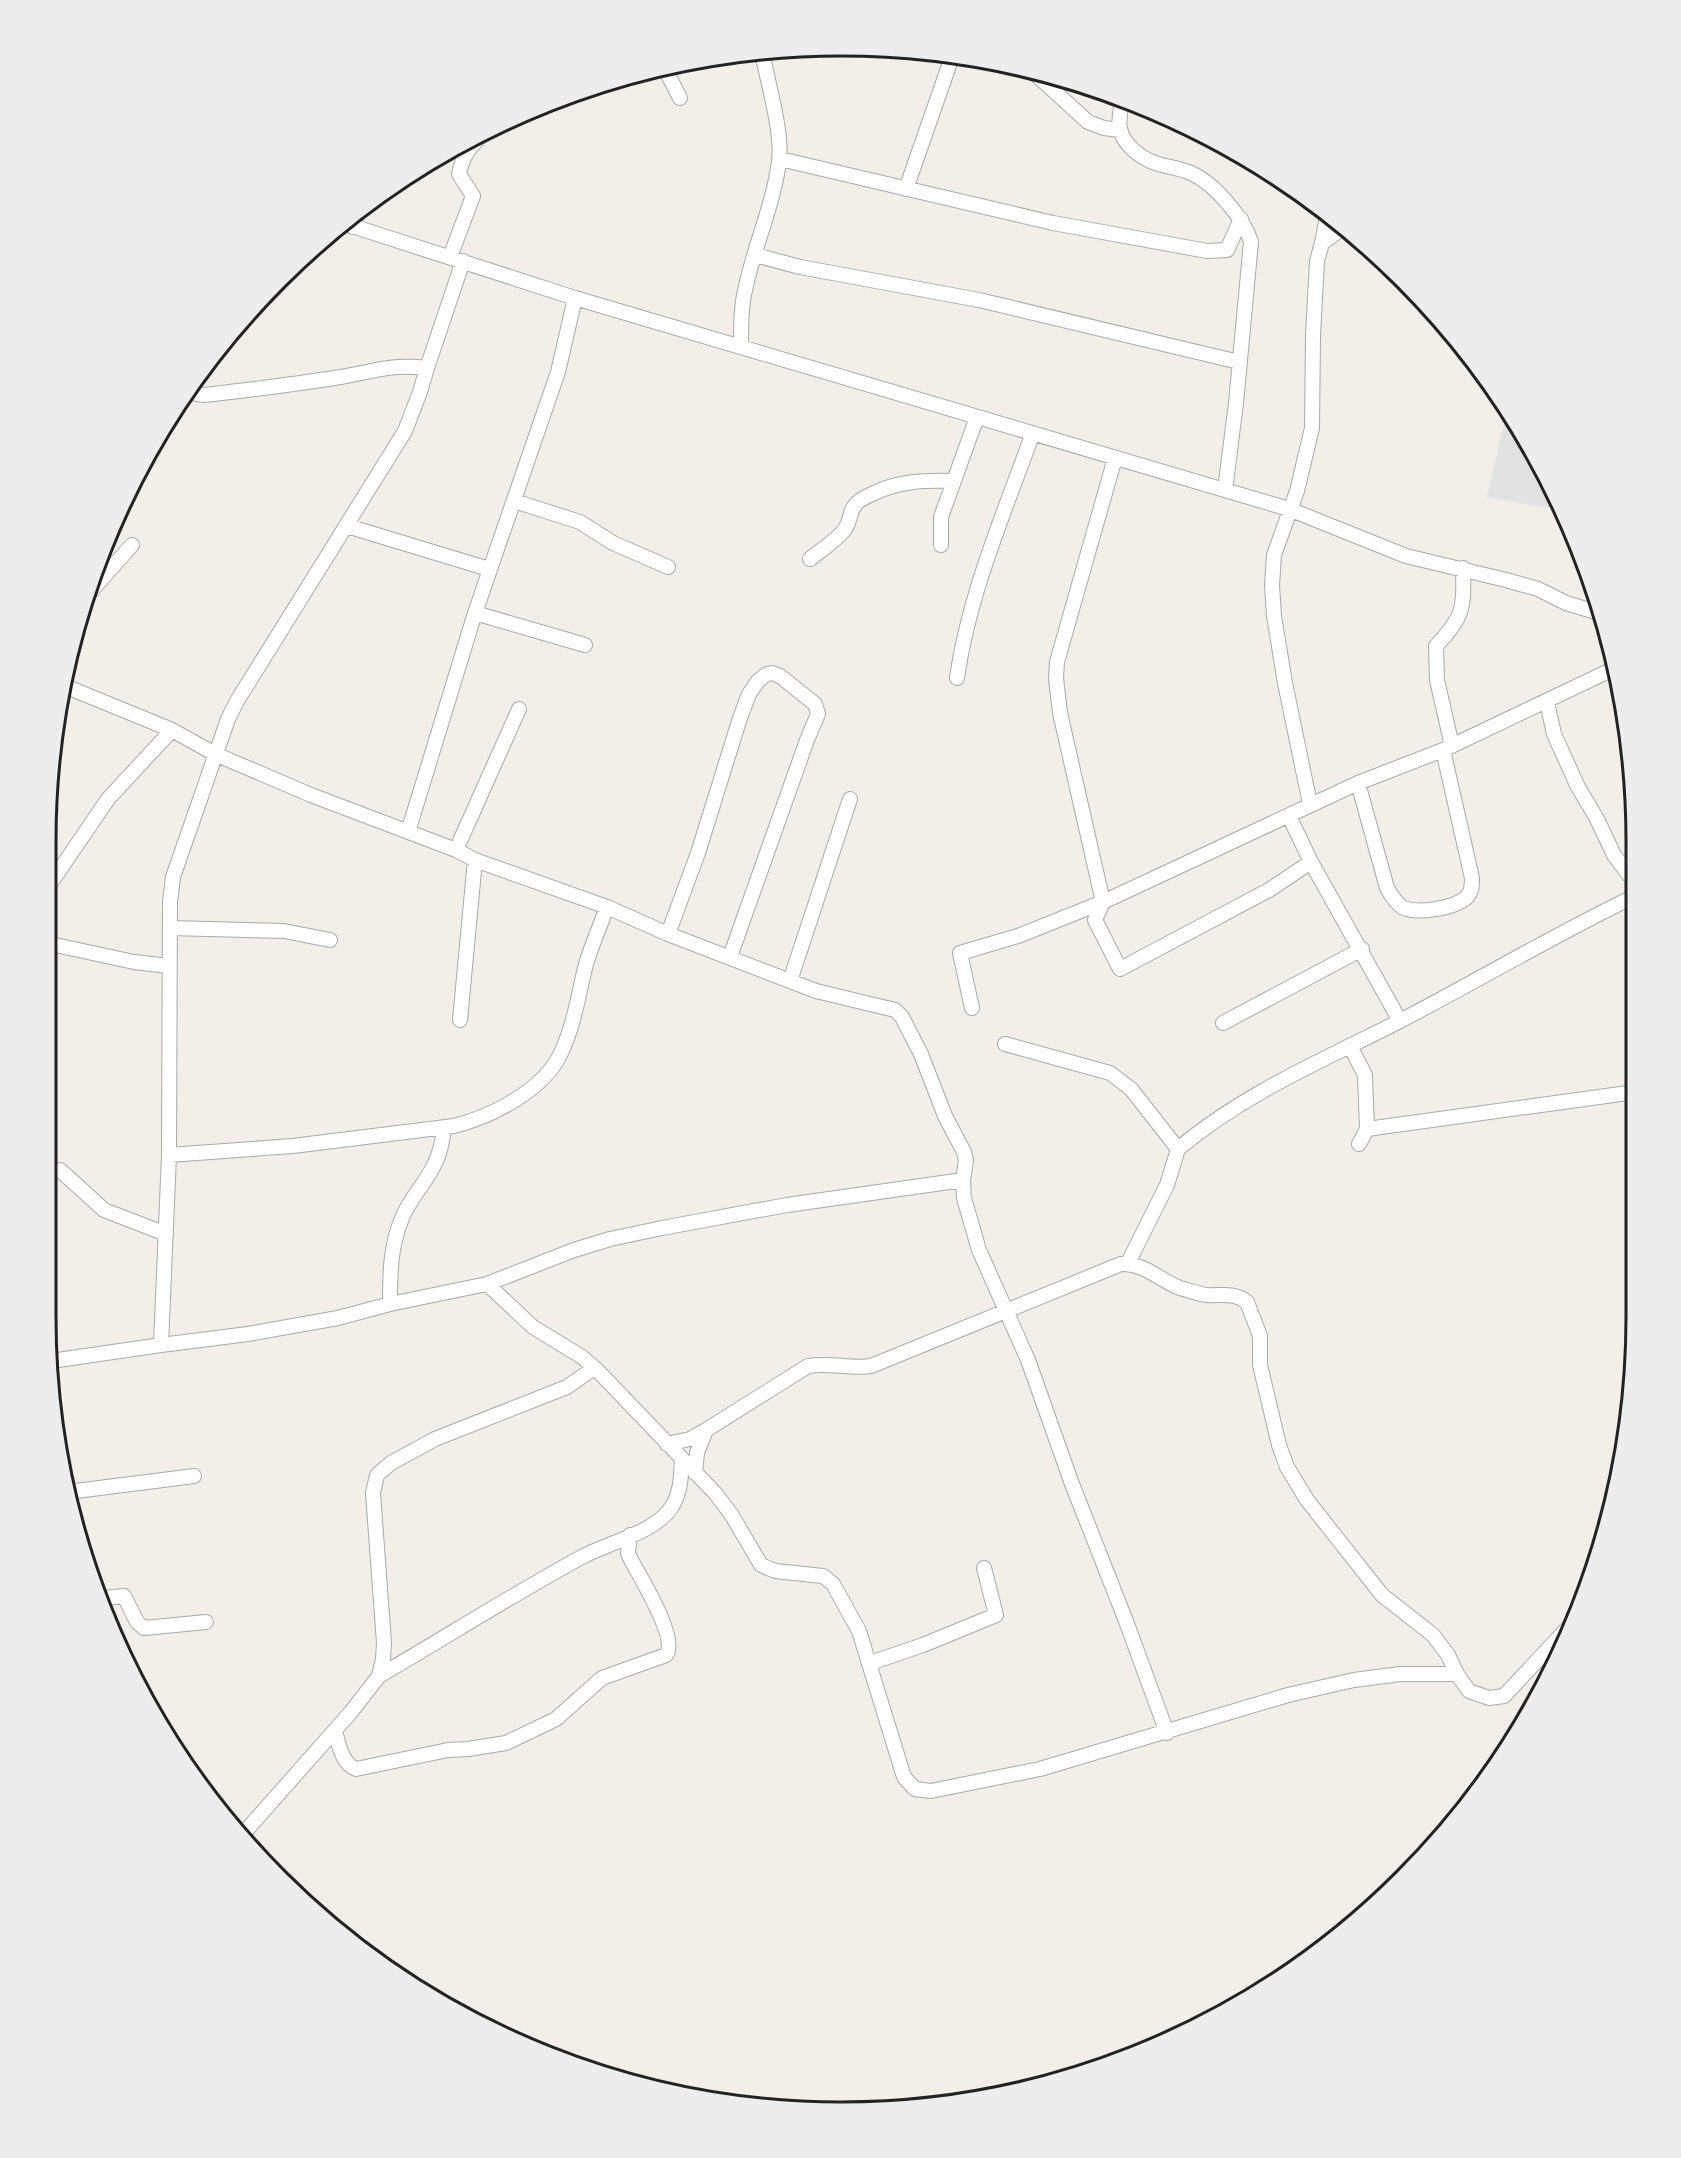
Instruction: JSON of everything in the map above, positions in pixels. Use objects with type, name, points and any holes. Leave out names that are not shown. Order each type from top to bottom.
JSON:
[{"type":"street","points":[[741,346],[745,288],[780,159],[779,138],[764,59]]},
{"type":"street","points":[[906,189],[950,63]]},
{"type":"street","points":[[668,75],[680,98]]},
{"type":"street","points":[[1044,82],[1088,122],[1104,128],[1120,130]]},
{"type":"street","points":[[1122,108],[1120,130],[1128,144],[1152,162],[1193,174],[1207,184],[1241,219],[1251,242],[1236,403],[1224,490]]},
{"type":"street","points":[[161,1346],[169,1155],[170,902],[173,877],[215,754],[237,701],[405,431],[414,410],[473,196],[459,174],[466,151]]},
{"type":"street","points":[[780,159],[1053,223],[1207,251],[1227,250],[1241,219]]},
{"type":"street","points":[[1310,804],[1285,683],[1273,595],[1274,555],[1297,491],[1312,428],[1314,304],[1317,261],[1326,224]]},
{"type":"street","points":[[352,226],[575,298],[677,326],[1289,509],[1406,556],[1463,568],[1538,590],[1566,603],[1591,611]]},
{"type":"street","points":[[1322,243],[1336,233]]},
{"type":"street","points":[[755,255],[800,267],[979,300],[1239,362]]},
{"type":"street","points":[[408,832],[489,569],[558,372],[575,298]]},
{"type":"street","points":[[196,394],[204,395],[337,378],[390,367],[427,368]]},
{"type":"street","points":[[941,545],[941,517],[977,417]]},
{"type":"street","points":[[957,678],[963,640],[983,571],[1033,433]]},
{"type":"street","points":[[1115,458],[1057,662],[1056,678],[1060,713],[1103,902],[1095,920],[1120,969],[1269,890],[1311,862]]},
{"type":"street","points":[[810,559],[844,530],[849,523],[852,510],[861,500],[889,486],[926,480],[953,480]]},
{"type":"street","points":[[514,501],[580,522],[614,543],[668,567]]},
{"type":"street","points":[[347,526],[489,569]]},
{"type":"street","points":[[99,583],[132,545]]},
{"type":"street","points":[[1358,783],[1387,888],[1396,902],[1404,908],[1417,911],[1436,909],[1467,897],[1471,891],[1472,878],[1437,680],[1436,646],[1452,629],[1461,612],[1464,594],[1463,568]]},
{"type":"street","points":[[475,613],[585,645]]},
{"type":"street","points":[[972,1008],[960,953],[1018,936],[1103,902],[1289,816],[1310,804],[1448,748],[1607,672]]},
{"type":"street","points":[[669,934],[698,853],[749,694],[764,676],[776,674],[815,705],[818,714],[730,957]]},
{"type":"street","points":[[71,689],[172,730],[215,754],[311,795],[456,850],[475,860],[607,907],[790,981],[831,995],[891,1008],[902,1017],[921,1054],[945,1116],[964,1152],[966,1160],[963,1180],[964,1198],[979,1250],[1028,1360],[1072,1484],[1167,1733]]},
{"type":"street","points":[[1547,702],[1554,734],[1578,787],[1603,830],[1614,855],[1626,871]]},
{"type":"street","points":[[456,850],[519,710]]},
{"type":"street","points":[[56,875],[108,799],[172,730]]},
{"type":"street","points":[[790,981],[850,799]]},
{"type":"street","points":[[1289,816],[1311,862],[1362,949],[1400,1021]]},
{"type":"street","points":[[460,1020],[475,860]]},
{"type":"street","points":[[1128,1263],[1167,1185],[1178,1149],[1203,1128],[1265,1089],[1400,1021],[1494,968],[1626,901]]},
{"type":"street","points":[[169,1155],[293,1146],[444,1128],[469,1123],[520,1098],[540,1081],[561,1055],[576,1012],[585,966],[607,907]]},
{"type":"street","points":[[171,928],[284,931],[330,940]]},
{"type":"street","points":[[56,945],[134,962],[170,966]]},
{"type":"street","points":[[1223,1023],[1362,949]]},
{"type":"street","points":[[1005,1044],[1110,1073],[1131,1089],[1178,1149]]},
{"type":"street","points":[[1350,1046],[1365,1075],[1367,1130],[1359,1144]]},
{"type":"street","points":[[1367,1130],[1626,1093]]},
{"type":"street","points":[[390,1304],[389,1268],[394,1239],[402,1217],[434,1165],[441,1148],[444,1128]]},
{"type":"street","points":[[60,1170],[104,1210],[166,1234]]},
{"type":"street","points":[[57,1359],[248,1335],[338,1318],[390,1304],[487,1284],[574,1250],[610,1239],[787,1205],[963,1180]]},
{"type":"street","points":[[667,1444],[690,1439],[808,1366],[819,1364],[853,1368],[871,1366],[1121,1264],[1142,1266],[1179,1287],[1204,1295],[1232,1294],[1247,1302],[1260,1336],[1260,1365],[1272,1419],[1287,1467],[1307,1500],[1359,1568],[1383,1595],[1432,1635],[1449,1656],[1469,1691],[1489,1698],[1503,1696],[1556,1640]]},
{"type":"street","points":[[487,1284],[533,1327],[582,1357],[715,1492],[731,1514],[761,1565],[775,1571],[823,1576],[834,1584],[859,1631],[904,1777],[910,1786],[921,1791],[942,1789],[1040,1769],[1167,1733],[1288,1695],[1354,1680],[1400,1674],[1458,1674]]},
{"type":"street","points":[[379,1676],[384,1643],[373,1493],[377,1475],[391,1463],[435,1439],[567,1387],[594,1368]]},
{"type":"street","points":[[695,1473],[697,1453],[706,1430]]},
{"type":"street","points":[[246,1830],[335,1730],[379,1676],[450,1635],[514,1594],[583,1556],[648,1528],[671,1508],[681,1483],[682,1459]]},
{"type":"street","points":[[75,1491],[194,1476]]},
{"type":"street","points":[[335,1730],[346,1761],[356,1768],[448,1750],[506,1743],[556,1719],[602,1678],[666,1654],[670,1645],[663,1621],[628,1553],[630,1536]]},
{"type":"street","points":[[870,1663],[934,1641],[996,1615],[984,1568]]},
{"type":"street","points":[[107,1598],[124,1596],[137,1622],[144,1628],[206,1622]]},
{"type":"shaded area","points":[[1504,423],[1552,509],[1487,497]]}]
